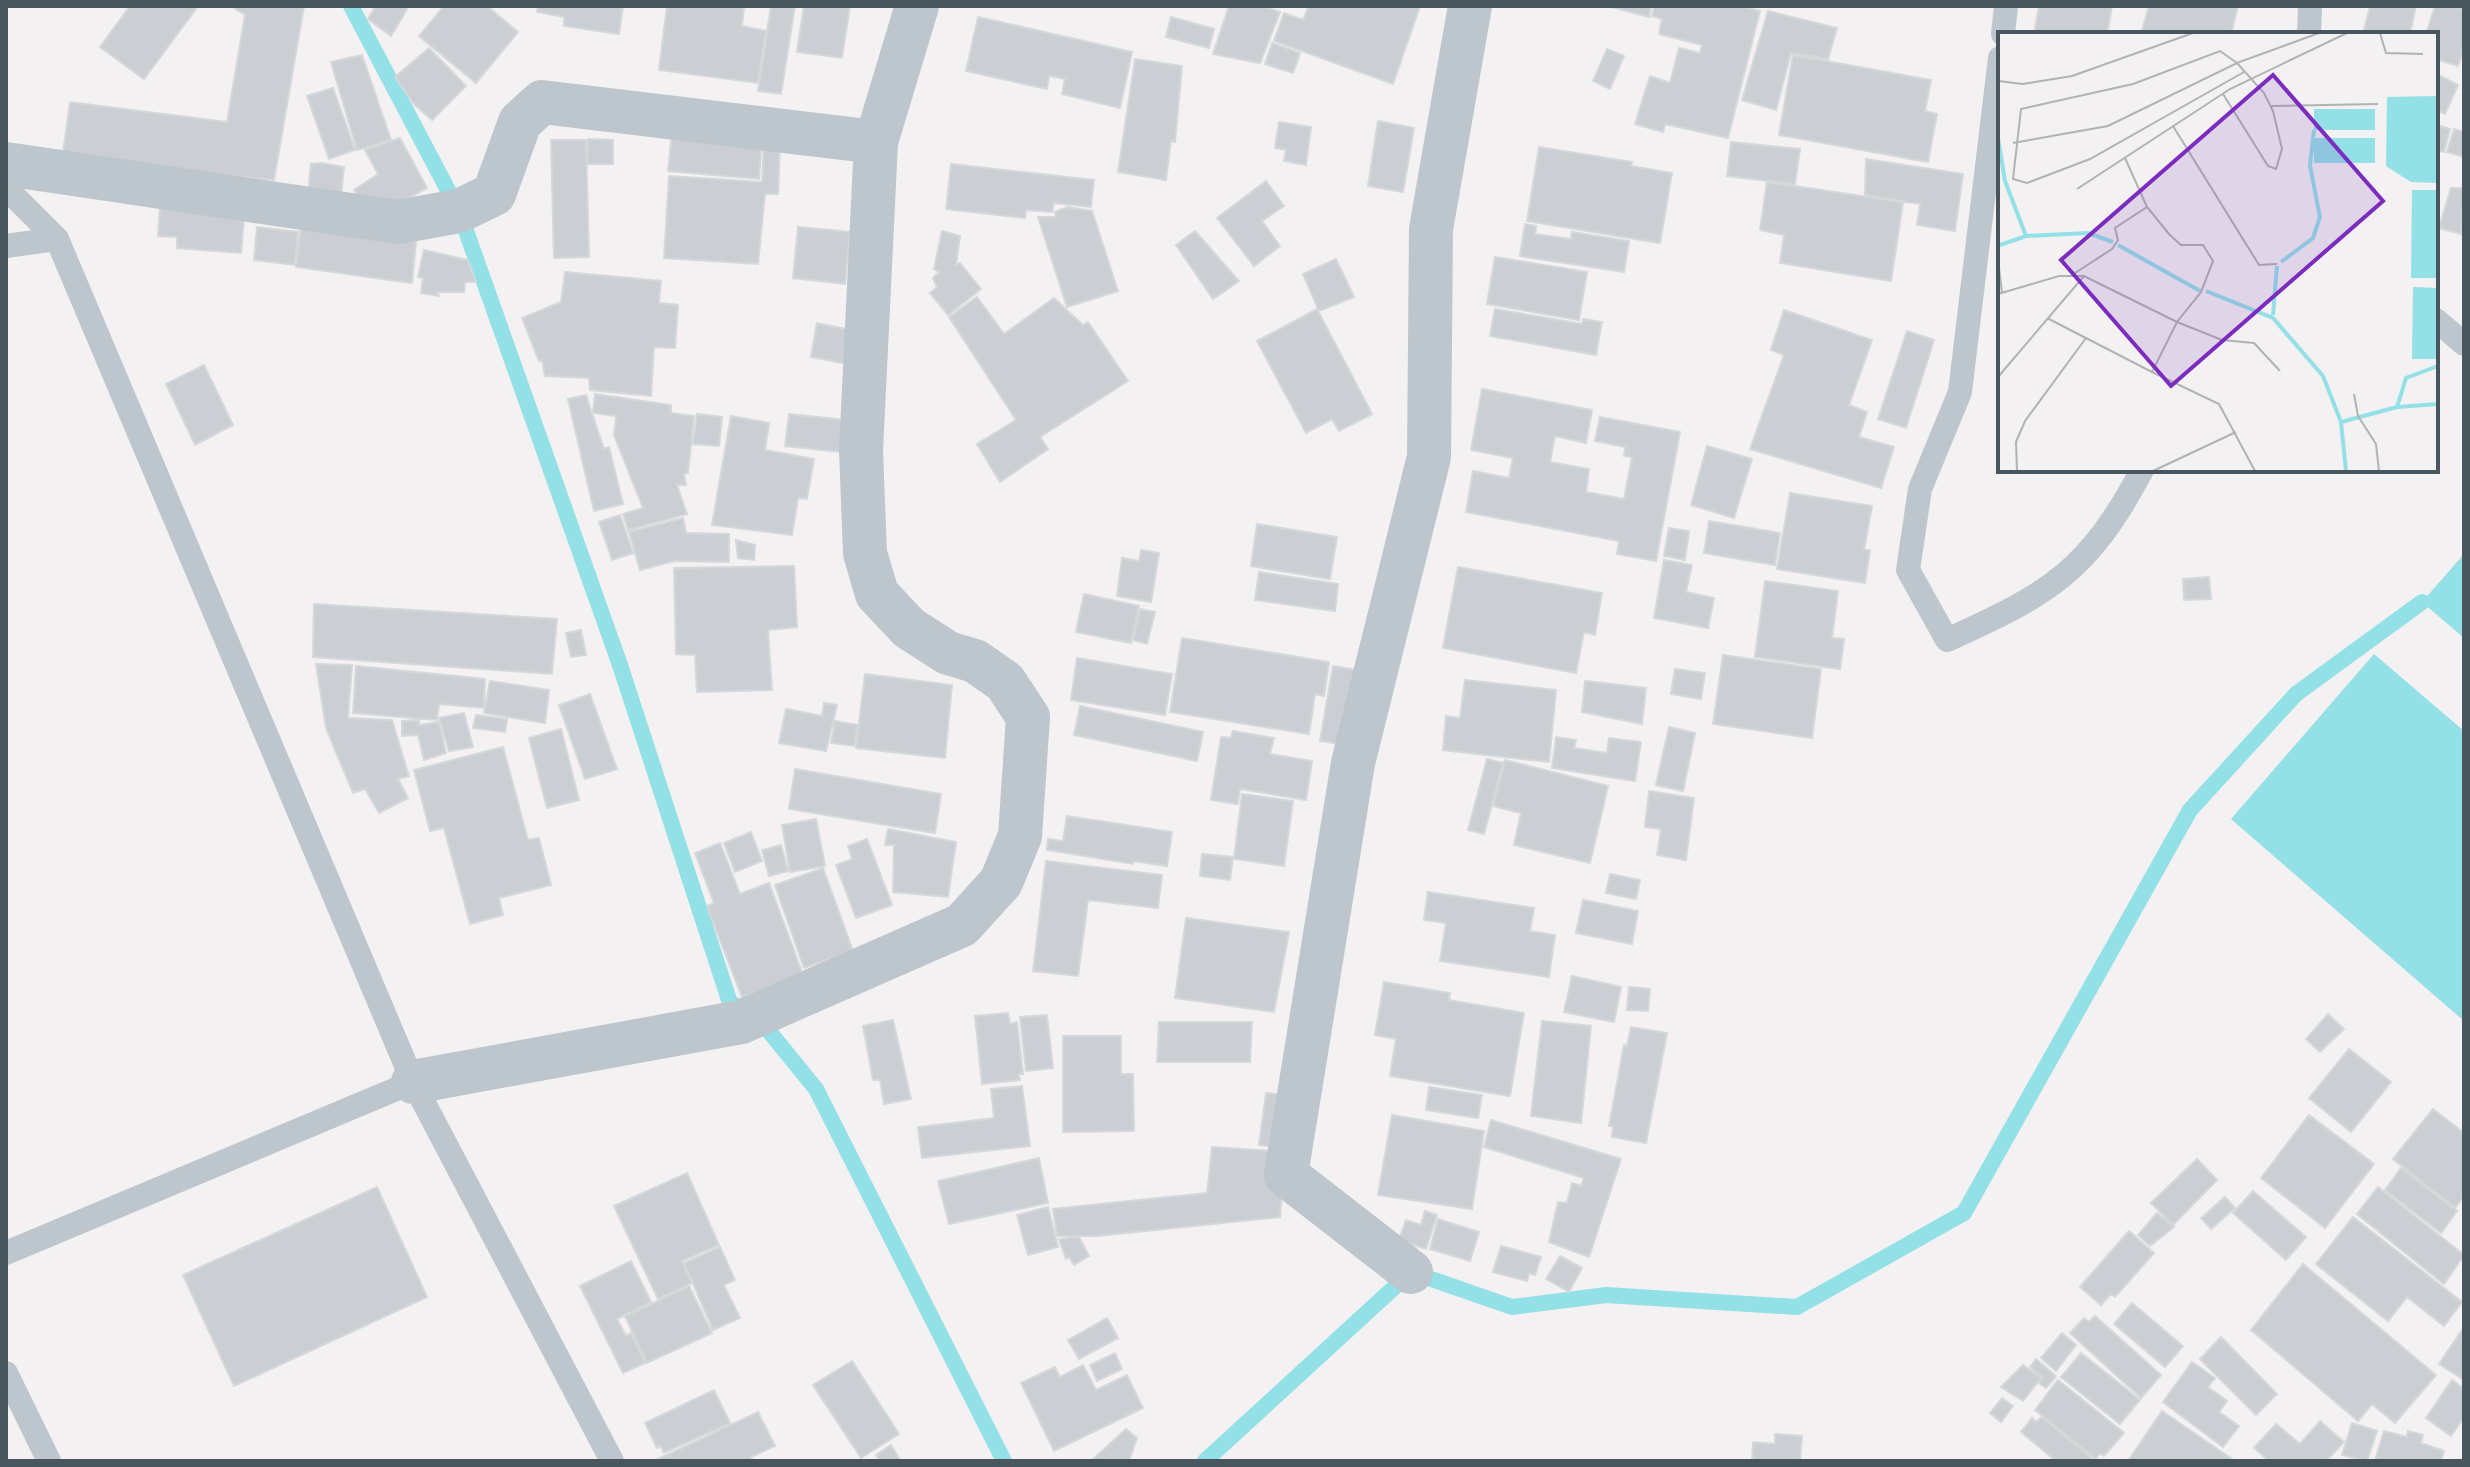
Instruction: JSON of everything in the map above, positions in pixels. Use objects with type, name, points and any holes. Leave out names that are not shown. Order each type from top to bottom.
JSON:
[{"type":"street","points":[[413,1082],[741,1022],[962,925],[1001,882],[1020,836],[1028,717],[1005,682],[975,661],[948,653],[909,628],[877,594],[865,553],[861,451],[876,142],[917,6]]},
{"type":"street","points":[[1411,1272],[1286,1175],[1353,763],[1429,457],[1431,229],[1470,6]]},
{"type":"street","points":[[6,164],[398,222],[459,211],[494,194],[520,122],[542,102],[876,142]]},
{"type":"lane","points":[[2003,32],[2006,6]]},
{"type":"lane","points":[[2309,32],[2310,6]]},
{"type":"lane","points":[[1998,75],[1960,392],[1920,489],[1908,570],[1947,640],[2019,607],[2058,583],[2101,539],[2141,472]]},
{"type":"lane","points":[[6,188],[57,239],[413,1082],[612,1461]]},
{"type":"lane","points":[[6,246],[57,239]]},
{"type":"lane","points":[[2438,322],[2464,344]]},
{"type":"lane","points":[[6,1253],[413,1082]]},
{"type":"lane","points":[[6,1373],[49,1461]]},
{"type":"water","points":[[2464,554],[2464,638],[2422,602]]},
{"type":"water","points":[[2374,654],[2464,731],[2464,1021],[2231,819]]},
{"type":"building","points":[[130,6],[198,6],[144,79],[100,47]]},
{"type":"building","points":[[231,6],[304,6],[274,180],[62,160],[70,102],[227,122],[245,15]]},
{"type":"building","points":[[376,6],[409,6],[391,36],[368,19]]},
{"type":"building","points":[[444,6],[487,6],[518,32],[476,83],[419,36]]},
{"type":"building","points":[[538,6],[623,6],[619,34],[564,26],[564,17],[537,12]]},
{"type":"building","points":[[667,6],[744,6],[742,26],[766,31],[758,83],[659,70]]},
{"type":"building","points":[[771,6],[795,6],[781,94],[758,91]]},
{"type":"building","points":[[804,6],[850,6],[842,58],[797,52]]},
{"type":"building","points":[[1229,6],[1262,6],[1280,12],[1260,63],[1213,54]]},
{"type":"building","points":[[1309,6],[1420,6],[1393,84],[1274,41],[1284,13],[1303,20]]},
{"type":"building","points":[[1608,6],[1651,6],[1649,17]]},
{"type":"building","points":[[1654,6],[1741,6],[1760,11],[1728,138],[1665,124],[1663,132],[1635,124],[1650,76],[1670,83],[1679,48],[1700,53],[1702,45],[1659,34],[1662,19],[1652,16]]},
{"type":"building","points":[[2039,6],[2112,6],[2107,32],[2034,32]]},
{"type":"building","points":[[2149,6],[2238,6],[2232,32],[2142,32]]},
{"type":"building","points":[[2370,6],[2416,6],[2410,32],[2364,32]]},
{"type":"building","points":[[2435,6],[2464,8],[2464,48],[2458,66],[2438,60],[2438,32],[2427,32]]},
{"type":"building","points":[[1768,11],[1837,28],[1828,59],[1791,53],[1776,110],[1742,100]]},
{"type":"building","points":[[978,17],[1132,52],[1120,108],[1062,94],[1065,79],[1049,76],[1047,89],[966,71]]},
{"type":"building","points":[[1171,17],[1214,29],[1209,48],[1166,37]]},
{"type":"building","points":[[1272,43],[1300,53],[1293,73],[1265,64]]},
{"type":"building","points":[[429,48],[466,86],[432,120],[413,103],[395,77]]},
{"type":"building","points":[[1607,49],[1624,56],[1610,89],[1593,81]]},
{"type":"building","points":[[362,55],[391,140],[357,150],[331,62]]},
{"type":"building","points":[[1793,55],[1931,80],[1925,111],[1937,114],[1928,162],[1779,135]]},
{"type":"building","points":[[1135,59],[1182,66],[1175,142],[1171,141],[1166,180],[1118,172]]},
{"type":"building","points":[[2438,75],[2458,85],[2445,114],[2438,111]]},
{"type":"building","points":[[333,88],[355,150],[329,159],[307,96]]},
{"type":"building","points":[[1378,121],[1414,128],[1403,192],[1368,186]]},
{"type":"building","points":[[1279,122],[1311,127],[1306,165],[1284,161],[1286,150],[1275,148]]},
{"type":"building","points":[[2438,126],[2450,129],[2444,152],[2438,150]]},
{"type":"building","points":[[2454,129],[2464,132],[2464,157],[2447,152]]},
{"type":"building","points":[[672,132],[762,138],[759,179],[668,171]]},
{"type":"building","points":[[400,138],[427,188],[381,213],[367,211],[354,190],[378,174],[365,150]]},
{"type":"building","points":[[588,139],[613,140],[613,164],[587,164]]},
{"type":"building","points":[[551,140],[586,140],[589,257],[554,258]]},
{"type":"building","points":[[1731,142],[1800,149],[1795,184],[1727,176]]},
{"type":"building","points":[[764,143],[780,145],[778,194],[765,194],[758,264],[664,258],[669,176],[762,182]]},
{"type":"building","points":[[1539,147],[1632,162],[1631,166],[1672,173],[1660,243],[1527,221]]},
{"type":"building","points":[[1866,159],[1963,174],[1955,231],[1917,225],[1920,204],[1865,195]]},
{"type":"building","points":[[311,164],[344,167],[341,197],[308,195]]},
{"type":"building","points":[[951,164],[1094,180],[1091,207],[1054,203],[1052,212],[1026,210],[1025,218],[946,209]]},
{"type":"building","points":[[1266,181],[1284,206],[1262,221],[1280,246],[1254,266],[1217,218]]},
{"type":"building","points":[[1767,182],[1903,202],[1891,281],[1780,263],[1784,235],[1760,230]]},
{"type":"building","points":[[2451,188],[2464,188],[2461,234],[2439,228]]},
{"type":"building","points":[[160,205],[244,218],[241,253],[177,248],[177,237],[158,236]]},
{"type":"building","points":[[1067,207],[1092,211],[1118,291],[1067,307],[1038,217],[1056,217],[1055,212]]},
{"type":"building","points":[[1525,224],[1536,226],[1535,234],[1571,239],[1572,232],[1629,241],[1624,272],[1520,256]]},
{"type":"building","points":[[257,227],[298,232],[295,265],[254,260]]},
{"type":"building","points":[[301,227],[416,242],[412,283],[296,267]]},
{"type":"building","points":[[798,227],[850,232],[845,284],[793,278]]},
{"type":"building","points":[[942,231],[960,236],[956,265],[960,263],[981,289],[948,315],[930,293],[937,287],[933,278],[939,272],[934,269]]},
{"type":"building","points":[[1195,231],[1239,281],[1213,299],[1176,245]]},
{"type":"building","points":[[424,250],[468,260],[476,282],[465,282],[464,292],[438,292],[439,296],[421,293],[423,278],[418,277]]},
{"type":"building","points":[[1495,257],[1587,272],[1579,320],[1487,304]]},
{"type":"building","points":[[1336,259],[1354,297],[1319,311],[1303,274]]},
{"type":"building","points":[[565,272],[661,281],[659,303],[678,305],[675,348],[654,347],[651,396],[590,390],[589,378],[545,376],[542,360],[539,361],[522,318],[561,302]]},
{"type":"building","points":[[977,297],[1004,334],[1054,298],[1083,325],[1088,322],[1128,381],[1040,437],[1048,449],[1000,482],[977,444],[1016,420],[949,317]]},
{"type":"building","points":[[1317,309],[1372,414],[1339,431],[1332,419],[1306,433],[1257,341]]},
{"type":"building","points":[[1495,309],[1582,324],[1583,319],[1602,322],[1596,355],[1490,336]]},
{"type":"building","points":[[1784,310],[1872,340],[1849,405],[1867,412],[1859,437],[1894,447],[1881,488],[1750,449],[1784,355],[1771,350]]},
{"type":"building","points":[[817,323],[860,332],[853,365],[811,357]]},
{"type":"building","points":[[1907,331],[1934,340],[1906,428],[1878,419]]},
{"type":"building","points":[[204,365],[233,425],[195,445],[166,384]]},
{"type":"building","points":[[1482,389],[1592,410],[1586,443],[1555,436],[1550,462],[1589,469],[1586,492],[1624,499],[1632,457],[1624,456],[1625,447],[1595,441],[1600,417],[1680,432],[1656,561],[1617,554],[1619,541],[1466,512],[1473,471],[1509,478],[1513,458],[1471,450]]},
{"type":"building","points":[[595,394],[671,405],[671,413],[694,416],[688,473],[684,474],[686,485],[677,485],[687,514],[628,530],[623,514],[643,508],[614,435],[616,416],[593,413]]},
{"type":"building","points":[[586,395],[604,449],[609,447],[623,504],[594,511],[568,399]]},
{"type":"building","points":[[697,414],[722,417],[719,446],[693,444]]},
{"type":"building","points":[[789,414],[845,420],[841,452],[785,446]]},
{"type":"building","points":[[731,416],[769,423],[765,450],[814,459],[807,499],[798,498],[792,535],[712,525]]},
{"type":"building","points":[[1707,446],[1752,459],[1734,518],[1691,505]]},
{"type":"building","points":[[1790,493],[1872,506],[1864,550],[1870,550],[1865,583],[1777,569]]},
{"type":"building","points":[[620,515],[633,553],[612,560],[599,522]]},
{"type":"building","points":[[683,518],[686,533],[729,534],[729,562],[674,561],[640,570],[629,532]]},
{"type":"building","points":[[1709,521],[1780,533],[1775,565],[1704,553]]},
{"type":"building","points":[[1257,524],[1337,537],[1330,579],[1251,566]]},
{"type":"building","points":[[1669,528],[1689,531],[1685,560],[1664,556]]},
{"type":"building","points":[[736,540],[755,545],[754,560],[738,558]]},
{"type":"building","points":[[1141,550],[1159,553],[1151,602],[1117,596],[1122,558],[1139,561]]},
{"type":"building","points":[[1664,560],[1692,565],[1686,592],[1714,598],[1708,628],[1654,618]]},
{"type":"building","points":[[794,566],[797,627],[768,630],[772,690],[697,692],[695,655],[676,654],[674,568]]},
{"type":"building","points":[[1458,567],[1602,593],[1595,635],[1584,632],[1576,673],[1443,648]]},
{"type":"building","points":[[1259,572],[1338,584],[1335,611],[1255,600]]},
{"type":"building","points":[[2209,577],[2211,599],[2184,600],[2183,579]]},
{"type":"building","points":[[1765,581],[1838,591],[1832,638],[1844,639],[1840,669],[1755,657]]},
{"type":"building","points":[[1084,594],[1139,606],[1131,643],[1076,632]]},
{"type":"building","points":[[314,604],[557,619],[552,674],[313,657]]},
{"type":"building","points":[[1140,609],[1155,612],[1147,644],[1133,640]]},
{"type":"building","points":[[581,630],[586,655],[571,657],[566,633]]},
{"type":"building","points":[[1182,638],[1329,662],[1324,696],[1315,694],[1309,734],[1170,712]]},
{"type":"building","points":[[1723,655],[1821,669],[1812,738],[1713,724]]},
{"type":"building","points":[[1077,658],[1172,674],[1165,715],[1071,700]]},
{"type":"building","points":[[316,664],[352,665],[348,718],[392,720],[409,776],[398,779],[408,798],[379,813],[365,789],[353,793],[326,728]]},
{"type":"building","points":[[356,666],[485,679],[484,708],[439,704],[437,720],[353,713]]},
{"type":"building","points":[[1333,666],[1358,670],[1347,745],[1320,741]]},
{"type":"building","points":[[1675,669],[1705,673],[1701,699],[1671,694]]},
{"type":"building","points":[[865,674],[952,685],[945,758],[856,748]]},
{"type":"building","points":[[1465,680],[1556,690],[1549,762],[1443,750],[1446,716],[1460,718]]},
{"type":"building","points":[[490,681],[549,690],[545,723],[484,713]]},
{"type":"building","points":[[1585,681],[1646,688],[1642,724],[1582,712]]},
{"type":"building","points":[[590,694],[617,769],[585,779],[559,705]]},
{"type":"building","points":[[824,703],[837,705],[826,751],[779,743],[786,709],[822,716]]},
{"type":"building","points":[[1080,706],[1203,732],[1197,761],[1074,735]]},
{"type":"building","points":[[464,713],[473,747],[449,751],[439,718]]},
{"type":"building","points":[[476,715],[507,719],[505,732],[473,728]]},
{"type":"building","points":[[419,720],[419,725],[439,722],[446,753],[424,760],[418,735],[402,736],[402,721]]},
{"type":"building","points":[[835,721],[858,725],[854,746],[831,743]]},
{"type":"building","points":[[1669,727],[1695,733],[1683,791],[1656,785]]},
{"type":"building","points":[[561,729],[579,800],[547,808],[529,738]]},
{"type":"building","points":[[1233,731],[1274,738],[1270,754],[1312,761],[1306,800],[1240,789],[1238,804],[1211,800],[1221,737],[1231,738]]},
{"type":"building","points":[[1556,737],[1576,740],[1574,748],[1607,753],[1609,738],[1641,742],[1635,781],[1552,768]]},
{"type":"building","points":[[503,747],[528,840],[539,838],[551,885],[499,898],[503,915],[470,924],[444,828],[430,831],[414,770]]},
{"type":"building","points":[[1487,759],[1503,763],[1484,834],[1468,830]]},
{"type":"building","points":[[1505,760],[1608,786],[1590,863],[1514,845],[1521,813],[1493,806]]},
{"type":"building","points":[[795,769],[941,794],[935,833],[789,809]]},
{"type":"building","points":[[1649,791],[1694,798],[1686,860],[1657,855],[1661,829],[1645,827]]},
{"type":"building","points":[[1242,794],[1293,801],[1284,866],[1234,859]]},
{"type":"building","points":[[1067,816],[1172,832],[1167,866],[1134,861],[1133,864],[1047,850],[1048,839],[1063,841]]},
{"type":"building","points":[[816,819],[825,866],[790,872],[782,825]]},
{"type":"building","points":[[888,829],[956,842],[948,897],[893,892],[894,845],[885,845]]},
{"type":"building","points":[[751,832],[762,861],[735,872],[724,843]]},
{"type":"building","points":[[867,839],[892,905],[856,918],[836,865],[852,859],[848,846]]},
{"type":"building","points":[[720,843],[740,894],[769,883],[803,975],[742,997],[707,906],[714,903],[695,853]]},
{"type":"building","points":[[781,845],[788,871],[769,876],[762,850]]},
{"type":"building","points":[[1202,854],[1233,857],[1230,880],[1200,876]]},
{"type":"building","points":[[1046,861],[1162,875],[1158,908],[1088,900],[1078,976],[1033,971]]},
{"type":"building","points":[[823,868],[853,951],[804,968],[775,885]]},
{"type":"building","points":[[1610,874],[1640,880],[1636,899],[1606,893]]},
{"type":"building","points":[[1428,892],[1534,908],[1530,931],[1555,935],[1549,977],[1440,961],[1446,923],[1424,920]]},
{"type":"building","points":[[1583,900],[1638,911],[1632,944],[1576,933]]},
{"type":"building","points":[[1186,918],[1289,932],[1274,1012],[1175,998]]},
{"type":"building","points":[[1572,976],[1621,987],[1614,1022],[1564,1012]]},
{"type":"building","points":[[1384,982],[1450,993],[1449,1000],[1524,1013],[1510,1096],[1390,1076],[1396,1039],[1375,1035]]},
{"type":"building","points":[[1629,987],[1650,989],[1648,1011],[1627,1010]]},
{"type":"building","points":[[1008,1013],[1010,1024],[1017,1022],[1023,1074],[1019,1074],[1020,1080],[982,1084],[975,1016]]},
{"type":"building","points":[[2328,1014],[2344,1029],[2320,1052],[2306,1039]]},
{"type":"building","points":[[1047,1015],[1053,1068],[1026,1071],[1020,1017]]},
{"type":"building","points":[[893,1020],[911,1099],[884,1104],[880,1080],[873,1080],[863,1026]]},
{"type":"building","points":[[1542,1021],[1591,1026],[1581,1123],[1531,1116]]},
{"type":"building","points":[[1159,1022],[1252,1022],[1250,1062],[1157,1062]]},
{"type":"building","points":[[1631,1027],[1667,1033],[1646,1143],[1612,1137],[1613,1126],[1609,1126],[1624,1045],[1627,1046]]},
{"type":"building","points":[[1063,1036],[1121,1036],[1121,1074],[1133,1074],[1134,1131],[1063,1132]]},
{"type":"building","points":[[2349,1049],[2391,1082],[2351,1132],[2309,1098]]},
{"type":"building","points":[[1022,1086],[1030,1146],[922,1158],[918,1127],[994,1118],[991,1089]]},
{"type":"building","points":[[1429,1087],[1482,1095],[1478,1118],[1426,1110]]},
{"type":"building","points":[[1266,1093],[1295,1096],[1288,1149],[1259,1145]]},
{"type":"building","points":[[2433,1109],[2464,1133],[2464,1196],[2455,1208],[2393,1159]]},
{"type":"building","points":[[1392,1115],[1484,1131],[1472,1209],[1378,1195]]},
{"type":"building","points":[[2309,1115],[2374,1164],[2325,1228],[2261,1178]]},
{"type":"building","points":[[1491,1120],[1621,1159],[1589,1257],[1549,1242],[1558,1202],[1567,1203],[1572,1183],[1581,1186],[1584,1178],[1484,1147]]},
{"type":"building","points":[[1212,1147],[1285,1152],[1280,1217],[1098,1236],[1057,1236],[1053,1209],[1207,1193]]},
{"type":"building","points":[[1039,1158],[1048,1203],[949,1224],[938,1181]]},
{"type":"building","points":[[2197,1159],[2217,1180],[2173,1225],[2151,1203]]},
{"type":"building","points":[[2401,1168],[2457,1211],[2441,1233],[2385,1190]]},
{"type":"building","points":[[687,1173],[719,1245],[682,1261],[692,1283],[658,1299],[614,1206]]},
{"type":"building","points":[[377,1187],[427,1297],[234,1386],[183,1275]]},
{"type":"building","points":[[2378,1187],[2464,1255],[2444,1284],[2357,1214]]},
{"type":"building","points":[[2253,1191],[2306,1237],[2286,1260],[2233,1213]]},
{"type":"building","points":[[2225,1197],[2235,1208],[2211,1229],[2201,1218]]},
{"type":"building","points":[[1048,1207],[1058,1247],[1028,1255],[1017,1215]]},
{"type":"building","points":[[1425,1211],[1437,1215],[1426,1249],[1399,1240],[1406,1220],[1421,1225]]},
{"type":"building","points":[[2157,1213],[2174,1227],[2150,1246],[2138,1235]]},
{"type":"building","points":[[2353,1217],[2462,1302],[2444,1326],[2407,1297],[2388,1321],[2316,1264]]},
{"type":"building","points":[[1438,1219],[1479,1232],[1470,1261],[1430,1249]]},
{"type":"building","points":[[2129,1231],[2154,1253],[2115,1297],[2111,1294],[2101,1305],[2080,1287]]},
{"type":"building","points":[[1079,1237],[1089,1256],[1074,1265],[1069,1257],[1066,1259],[1059,1239]]},
{"type":"building","points":[[1501,1246],[1541,1257],[1535,1275],[1529,1273],[1527,1281],[1493,1272]]},
{"type":"building","points":[[720,1247],[735,1280],[724,1285],[740,1318],[713,1330],[684,1263]]},
{"type":"building","points":[[1560,1256],[1582,1268],[1569,1292],[1546,1279]]},
{"type":"building","points":[[631,1261],[651,1302],[617,1319],[626,1336],[631,1333],[645,1363],[623,1373],[580,1286]]},
{"type":"building","points":[[2303,1264],[2436,1375],[2395,1423],[2372,1404],[2358,1421],[2251,1330]]},
{"type":"building","points":[[689,1286],[712,1333],[647,1363],[625,1316]]},
{"type":"building","points":[[2132,1303],[2183,1346],[2165,1367],[2114,1324]]},
{"type":"building","points":[[2095,1316],[2161,1375],[2141,1398],[2070,1333],[2084,1318],[2089,1322]]},
{"type":"building","points":[[1107,1318],[1118,1338],[1079,1359],[1068,1340]]},
{"type":"building","points":[[2464,1327],[2464,1380],[2439,1364]]},
{"type":"building","points":[[2062,1333],[2076,1345],[2056,1371],[2041,1358]]},
{"type":"building","points":[[2221,1337],[2277,1394],[2256,1415],[2200,1359]]},
{"type":"building","points":[[1115,1353],[1122,1369],[1097,1381],[1090,1365]]},
{"type":"building","points":[[2081,1353],[2140,1400],[2120,1424],[2061,1377]]},
{"type":"building","points":[[2036,1359],[2056,1376],[2046,1388],[2039,1383],[2043,1378],[2030,1367]]},
{"type":"building","points":[[852,1361],[899,1434],[861,1458],[813,1385]]},
{"type":"building","points":[[2192,1362],[2215,1378],[2208,1387],[2227,1401],[2219,1412],[2239,1426],[2223,1447],[2163,1402]]},
{"type":"building","points":[[1083,1365],[1096,1390],[1127,1375],[1143,1408],[1054,1451],[1021,1383],[1055,1367],[1060,1377]]},
{"type":"building","points":[[2023,1365],[2041,1378],[2023,1401],[2001,1387]]},
{"type":"building","points":[[2058,1380],[2124,1433],[2104,1456],[2100,1453],[2096,1459],[2035,1410]]},
{"type":"building","points":[[2452,1380],[2464,1389],[2464,1417],[2451,1436],[2426,1418]]},
{"type":"building","points":[[714,1390],[730,1423],[664,1453],[661,1446],[657,1448],[645,1423]]},
{"type":"building","points":[[2002,1398],[2013,1406],[2001,1422],[1990,1413]]},
{"type":"building","points":[[2162,1411],[2235,1461],[2128,1461]]},
{"type":"building","points":[[758,1412],[775,1446],[751,1457],[753,1461],[654,1461]]},
{"type":"building","points":[[2042,1417],[2095,1461],[2056,1461],[2021,1432],[2032,1418],[2036,1422]]},
{"type":"building","points":[[2320,1421],[2344,1442],[2326,1461],[2269,1461],[2254,1448],[2276,1424],[2300,1444]]},
{"type":"building","points":[[2352,1423],[2377,1431],[2367,1461],[2342,1455]]},
{"type":"building","points":[[1126,1429],[1137,1438],[1129,1461],[1091,1461]]},
{"type":"building","points":[[2384,1431],[2407,1437],[2408,1431],[2423,1435],[2421,1443],[2444,1451],[2441,1461],[2375,1461]]},
{"type":"building","points":[[1775,1434],[1802,1436],[1800,1461],[1752,1461],[1753,1442],[1775,1444]]},
{"type":"building","points":[[891,1445],[901,1461],[880,1461],[876,1455]]},
{"type":"waterway","points":[[351,6],[459,211],[620,665],[730,1003],[755,1014],[816,1089],[1004,1461]]},
{"type":"waterway","points":[[1205,1461],[1411,1272],[1512,1307],[1606,1295],[1797,1307],[1964,1213],[2190,810],[2296,694],[2422,602]]}]
